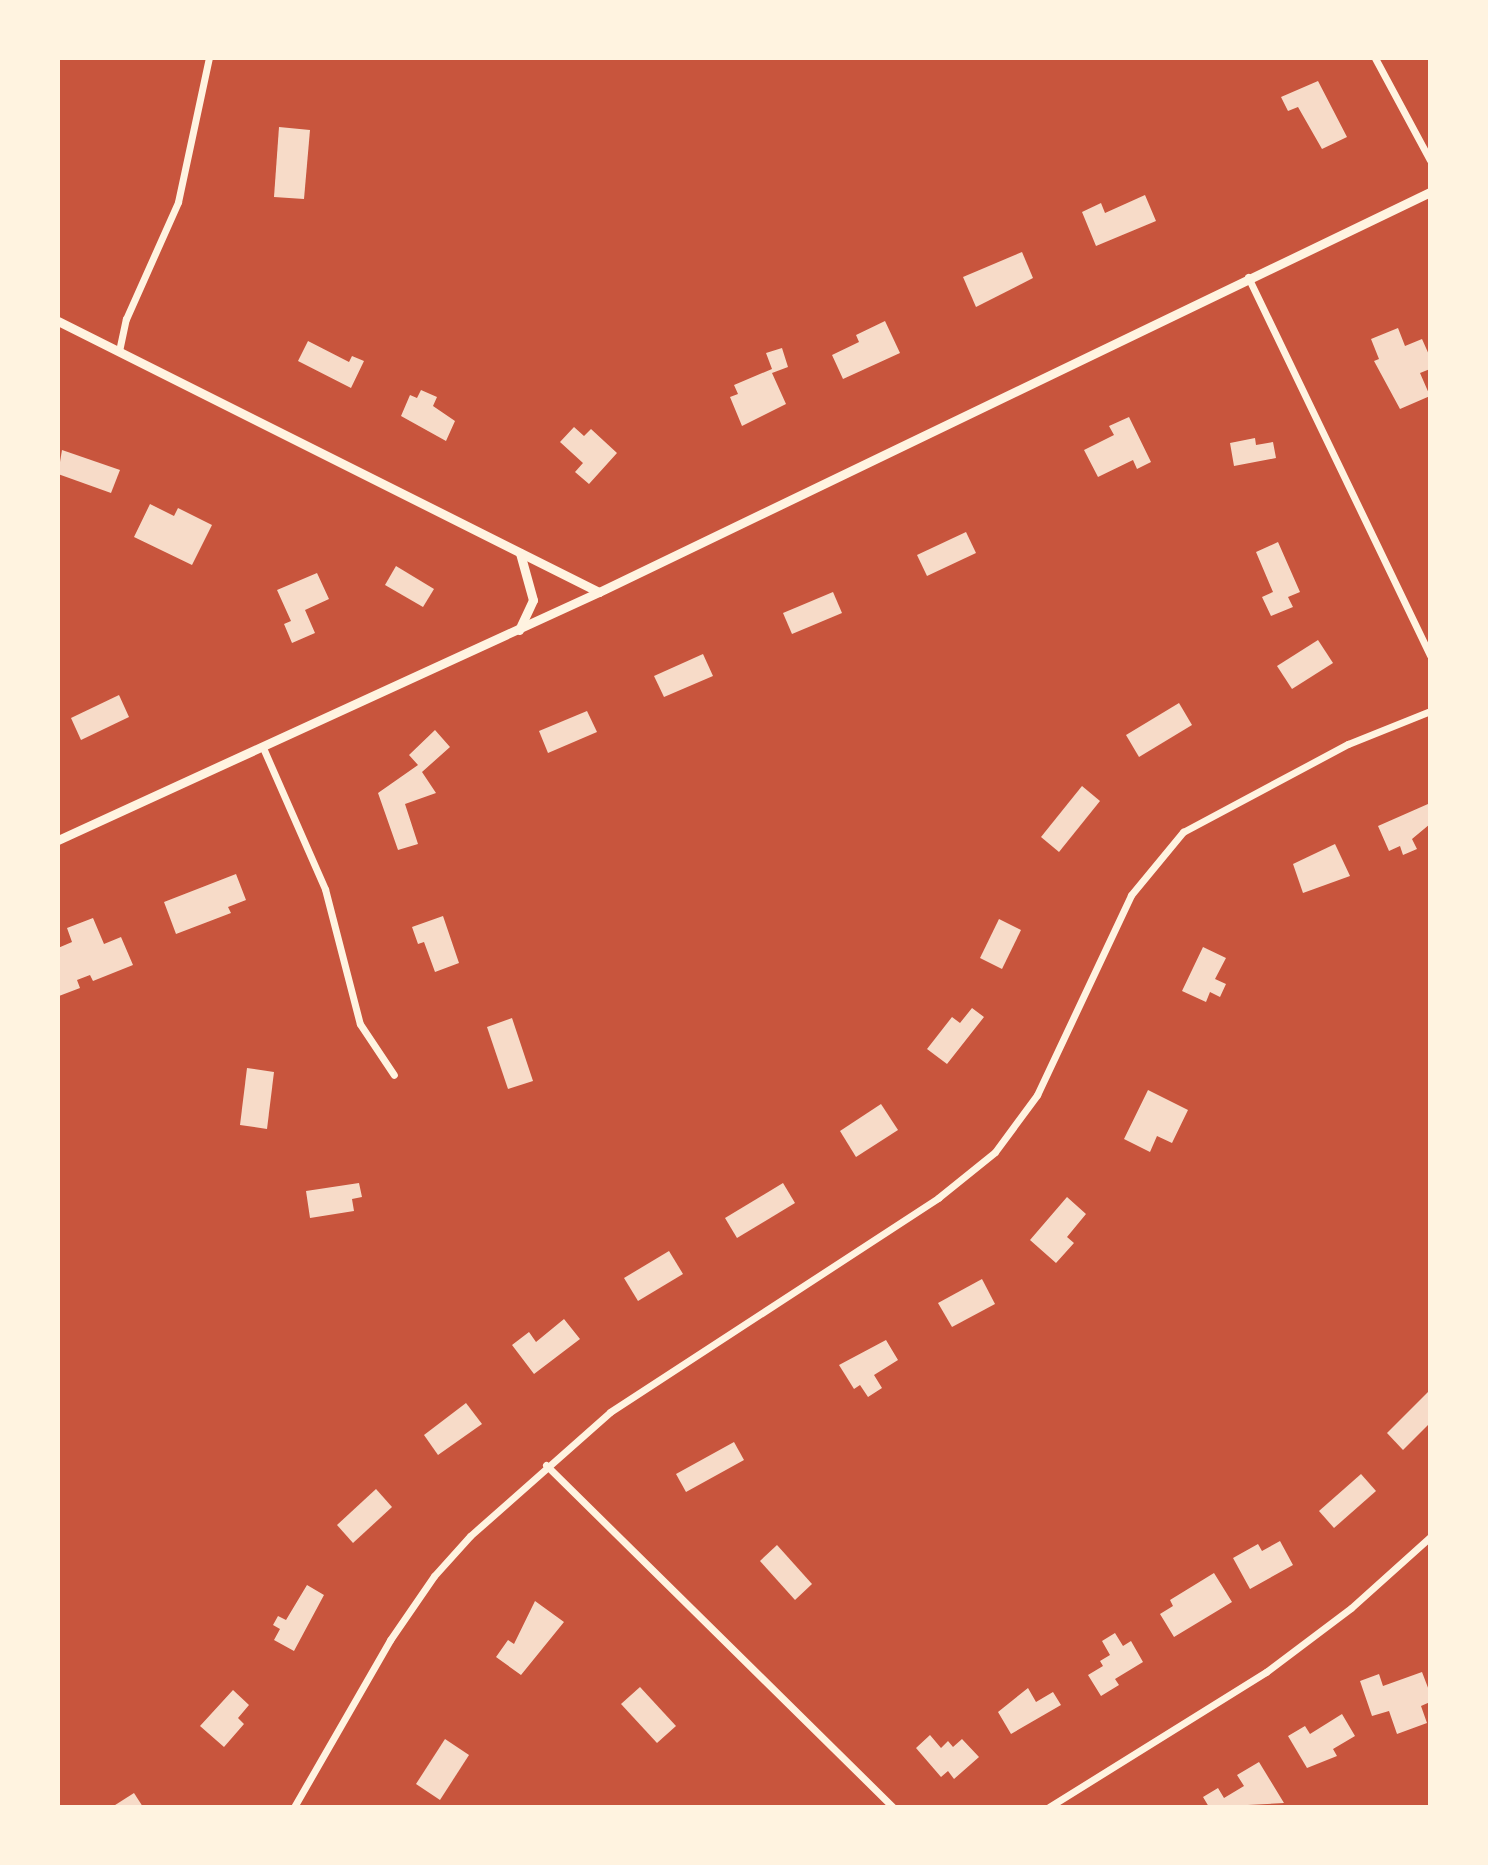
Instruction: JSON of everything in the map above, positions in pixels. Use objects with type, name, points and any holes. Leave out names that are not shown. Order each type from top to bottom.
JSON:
[{"type":"street","points":[[119,351],[126,319],[178,202],[209,58]]},
{"type":"street","points":[[1375,58],[1430,160]]},
{"type":"street","points":[[58,840],[264,750],[519,630],[1430,192]]},
{"type":"street","points":[[1248,277],[1430,655]]},
{"type":"street","points":[[58,321],[599,592]]},
{"type":"street","points":[[519,630],[533,600],[520,553]]},
{"type":"street","points":[[294,1807],[390,1640],[434,1576],[546,1465],[610,1412],[938,1198],[995,1152],[1037,1095],[1131,895],[1183,832],[1348,744],[1430,711]]},
{"type":"street","points":[[264,750],[325,889],[360,1024],[394,1075]]},
{"type":"street","points":[[546,1465],[893,1807]]},
{"type":"street","points":[[1049,1807],[1266,1672],[1351,1608],[1430,1537]]},
{"type":"building","points":[[1318,81],[1347,137],[1322,149],[1298,107],[1288,111],[1281,97]]},
{"type":"building","points":[[279,127],[310,130],[304,199],[274,197]]},
{"type":"building","points":[[1145,195],[1156,221],[1096,246],[1082,212],[1101,203],[1105,213]]},
{"type":"building","points":[[1022,252],[1033,278],[976,307],[963,277]]},
{"type":"building","points":[[885,321],[900,353],[843,379],[832,355],[859,342],[856,335]]},
{"type":"building","points":[[1398,328],[1405,346],[1422,339],[1430,357],[1430,369],[1420,373],[1430,396],[1400,409],[1374,361],[1379,359],[1371,339]]},
{"type":"building","points":[[308,341],[349,362],[352,356],[364,361],[351,388],[298,361]]},
{"type":"building","points":[[782,348],[788,367],[772,373],[786,404],[742,426],[730,397],[738,394],[734,385],[772,369],[766,353]]},
{"type":"building","points":[[421,390],[437,397],[433,406],[455,421],[446,441],[401,416],[410,395],[417,398]]},
{"type":"building","points":[[1129,417],[1151,462],[1137,469],[1133,460],[1098,477],[1084,450],[1114,435],[1109,426]]},
{"type":"building","points":[[574,427],[584,436],[591,429],[617,453],[589,484],[575,472],[583,463],[560,442]]},
{"type":"building","points":[[1255,438],[1256,445],[1273,442],[1276,458],[1234,466],[1230,443]]},
{"type":"building","points":[[62,450],[120,470],[111,493],[58,474]]},
{"type":"building","points":[[150,504],[174,516],[178,508],[212,525],[192,565],[134,537]]},
{"type":"building","points":[[966,532],[976,553],[927,576],[917,555]]},
{"type":"building","points":[[1278,542],[1300,592],[1288,597],[1293,607],[1271,616],[1262,597],[1273,592],[1256,552]]},
{"type":"building","points":[[396,566],[434,589],[423,607],[385,585]]},
{"type":"building","points":[[317,573],[329,599],[305,610],[315,633],[292,643],[284,624],[291,621],[277,590]]},
{"type":"building","points":[[833,592],[842,613],[792,634],[783,613]]},
{"type":"building","points":[[1318,640],[1333,663],[1292,689],[1277,666]]},
{"type":"building","points":[[703,654],[713,676],[664,697],[654,676]]},
{"type":"building","points":[[119,695],[129,717],[81,740],[71,718]]},
{"type":"building","points":[[1179,703],[1192,725],[1139,757],[1126,735]]},
{"type":"building","points":[[587,711],[597,732],[548,753],[539,731]]},
{"type":"building","points":[[435,730],[450,747],[422,772],[436,793],[405,804],[418,844],[398,850],[378,793],[418,765],[409,755]]},
{"type":"building","points":[[1082,786],[1100,801],[1059,852],[1041,837]]},
{"type":"building","points":[[1428,804],[1430,824],[1412,839],[1417,849],[1403,855],[1400,846],[1389,851],[1378,826]]},
{"type":"building","points":[[1335,844],[1350,876],[1303,893],[1293,864]]},
{"type":"building","points":[[236,874],[246,900],[228,907],[231,913],[176,934],[164,902]]},
{"type":"building","points":[[443,916],[459,963],[435,972],[424,942],[418,944],[412,927]]},
{"type":"building","points":[[93,918],[104,944],[121,937],[133,965],[93,981],[90,975],[77,980],[80,988],[59,996],[58,948],[72,942],[67,928]]},
{"type":"building","points":[[999,919],[1021,930],[1002,969],[980,958]]},
{"type":"building","points":[[1203,947],[1226,958],[1215,979],[1226,984],[1220,997],[1210,992],[1206,1002],[1182,991]]},
{"type":"building","points":[[972,1008],[984,1017],[947,1064],[927,1049],[952,1017],[960,1023]]},
{"type":"building","points":[[512,1018],[533,1081],[508,1089],[487,1027]]},
{"type":"building","points":[[247,1068],[274,1072],[267,1129],[240,1125]]},
{"type":"building","points":[[1148,1090],[1188,1110],[1172,1143],[1157,1136],[1150,1152],[1124,1139]]},
{"type":"building","points":[[881,1104],[898,1130],[856,1157],[840,1131]]},
{"type":"building","points":[[359,1183],[362,1197],[352,1199],[354,1211],[310,1218],[306,1191]]},
{"type":"building","points":[[783,1183],[795,1203],[737,1238],[725,1218]]},
{"type":"building","points":[[1067,1197],[1086,1214],[1067,1237],[1074,1243],[1056,1263],[1030,1240]]},
{"type":"building","points":[[669,1251],[683,1274],[638,1301],[624,1278]]},
{"type":"building","points":[[982,1279],[995,1304],[952,1327],[938,1303]]},
{"type":"building","points":[[564,1319],[580,1339],[534,1374],[512,1345],[529,1332],[536,1342]]},
{"type":"building","points":[[886,1340],[898,1360],[874,1375],[882,1388],[868,1397],[860,1385],[854,1389],[839,1365]]},
{"type":"building","points":[[1430,1390],[1430,1423],[1403,1450],[1387,1433]]},
{"type":"building","points":[[466,1403],[482,1424],[438,1455],[424,1435]]},
{"type":"building","points":[[734,1442],[744,1460],[686,1492],[676,1474]]},
{"type":"building","points":[[1361,1474],[1376,1491],[1334,1528],[1319,1511]]},
{"type":"building","points":[[376,1489],[392,1507],[353,1543],[337,1525]]},
{"type":"building","points":[[1280,1541],[1293,1565],[1250,1589],[1233,1558],[1258,1544],[1262,1551]]},
{"type":"building","points":[[777,1545],[812,1584],[795,1600],[760,1561]]},
{"type":"building","points":[[1214,1573],[1232,1602],[1174,1637],[1160,1614],[1173,1606],[1170,1600]]},
{"type":"building","points":[[307,1585],[324,1595],[294,1651],[274,1640],[280,1629],[273,1625],[278,1616],[286,1620]]},
{"type":"building","points":[[535,1601],[564,1622],[521,1675],[496,1657],[508,1640],[514,1644]]},
{"type":"building","points":[[1115,1633],[1123,1646],[1131,1641],[1143,1662],[1115,1679],[1119,1685],[1101,1696],[1088,1675],[1103,1666],[1100,1661],[1110,1655],[1102,1641]]},
{"type":"building","points":[[1422,1672],[1430,1693],[1430,1702],[1421,1706],[1427,1723],[1397,1734],[1389,1711],[1372,1716],[1360,1681],[1379,1674],[1383,1686]]},
{"type":"building","points":[[640,1687],[676,1726],[657,1743],[621,1704]]},
{"type":"building","points":[[1028,1688],[1036,1702],[1053,1692],[1061,1705],[1011,1734],[998,1712]]},
{"type":"building","points":[[233,1690],[249,1705],[238,1718],[244,1724],[224,1747],[200,1726]]},
{"type":"building","points":[[1342,1714],[1355,1736],[1333,1749],[1337,1756],[1307,1768],[1288,1736],[1305,1726],[1310,1734]]},
{"type":"building","points":[[930,1735],[941,1748],[948,1741],[953,1747],[962,1739],[979,1757],[954,1779],[948,1771],[941,1777],[916,1748]]},
{"type":"building","points":[[445,1739],[469,1755],[440,1800],[416,1784]]},
{"type":"building","points":[[1259,1762],[1284,1803],[1209,1807],[1203,1797],[1218,1788],[1224,1798],[1244,1786],[1237,1775]]},
{"type":"building","points":[[134,1793],[143,1807],[112,1807]]}]
